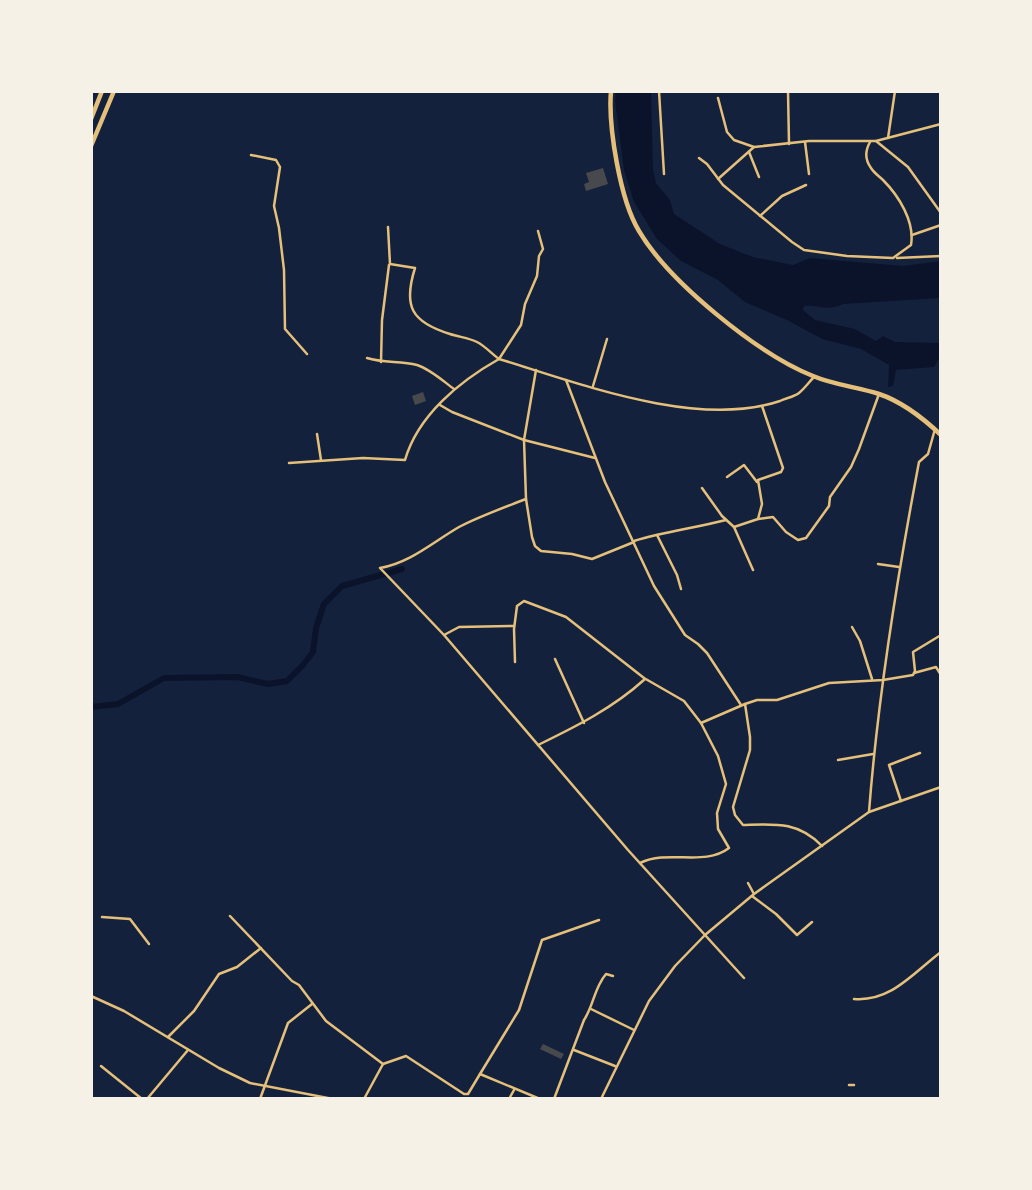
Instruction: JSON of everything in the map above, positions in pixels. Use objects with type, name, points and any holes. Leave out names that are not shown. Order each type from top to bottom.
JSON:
[{"type":"main road","points":[[91,120],[102,91]]},
{"type":"main road","points":[[91,146],[114,91]]},
{"type":"main road","points":[[611,91],[611,117],[618,168],[626,199],[638,230],[662,261],[720,317],[776,359],[814,377],[898,401],[941,435]]},
{"type":"street","points":[[659,91],[664,174]]},
{"type":"street","points":[[788,91],[789,144]]},
{"type":"street","points":[[887,138],[895,91]]},
{"type":"street","points":[[718,98],[727,132],[734,139],[754,147],[805,142],[870,142],[941,124]]},
{"type":"street","points":[[876,141],[908,167],[941,213]]},
{"type":"street","points":[[805,142],[809,174]]},
{"type":"street","points":[[870,142],[866,148],[867,160],[902,205],[912,235],[911,245],[893,258]]},
{"type":"street","points":[[718,179],[754,147]]},
{"type":"street","points":[[749,152],[759,177]]},
{"type":"street","points":[[251,155],[279,163],[274,206],[284,270],[285,329],[307,354]]},
{"type":"street","points":[[699,158],[707,164],[723,186],[804,250],[847,256],[941,256]]},
{"type":"street","points":[[760,216],[782,196],[806,185]]},
{"type":"street","points":[[912,235],[941,226]]},
{"type":"street","points":[[381,362],[382,320],[390,264],[388,227]]},
{"type":"street","points":[[289,463],[321,460],[405,460],[421,426],[454,389],[499,359],[521,326],[525,304],[537,276],[539,256],[543,249],[538,231]]},
{"type":"street","points":[[390,264],[415,268],[409,303],[422,320],[441,331],[476,341],[499,359],[566,380],[652,401],[712,410],[762,407],[798,394],[814,377]]},
{"type":"street","points":[[593,387],[607,339]]},
{"type":"street","points":[[367,358],[425,368],[454,389]]},
{"type":"street","points":[[536,370],[524,440],[528,494],[526,499],[532,537],[535,546],[541,551],[592,559],[657,535],[727,520]]},
{"type":"street","points":[[566,380],[596,459],[654,586],[685,635],[702,648],[743,704],[750,750],[733,807],[735,815],[743,825],[774,823],[813,837],[822,846]]},
{"type":"street","points":[[734,527],[768,516],[773,517],[790,536],[798,540],[806,538],[829,506],[830,497],[851,467],[879,394]]},
{"type":"street","points":[[440,405],[524,440],[596,459]]},
{"type":"street","points":[[757,482],[781,472],[783,468],[762,407]]},
{"type":"street","points":[[869,812],[873,754],[899,567],[919,462],[928,454],[935,429]]},
{"type":"street","points":[[317,433],[321,460]]},
{"type":"street","points":[[727,477],[744,465],[757,482],[762,504],[758,519]]},
{"type":"street","points":[[702,488],[734,527],[753,570]]},
{"type":"street","points":[[526,499],[485,514],[401,563],[380,568],[444,635],[640,863],[744,978]]},
{"type":"street","points":[[657,535],[681,589]]},
{"type":"street","points":[[878,564],[899,567]]},
{"type":"street","points":[[516,662],[514,626],[516,611],[524,601],[566,617],[646,679],[678,696],[701,723],[718,756],[726,783],[717,813],[718,829],[729,848],[693,858],[654,857],[640,863]]},
{"type":"street","points":[[444,635],[459,627],[514,626]]},
{"type":"street","points":[[852,627],[860,641],[872,679]]},
{"type":"street","points":[[914,673],[913,652],[941,635]]},
{"type":"street","points":[[555,659],[584,723]]},
{"type":"street","points":[[701,723],[743,704],[757,700],[777,700],[829,683],[906,677],[936,667],[941,675]]},
{"type":"street","points":[[538,745],[584,723],[628,695],[646,679]]},
{"type":"street","points":[[901,801],[889,765],[920,753]]},
{"type":"street","points":[[838,760],[873,754]]},
{"type":"street","points":[[601,1099],[615,1066],[655,992],[675,966],[705,935],[753,895],[869,812],[941,787]]},
{"type":"street","points":[[748,883],[753,895],[797,935],[812,922]]},
{"type":"street","points":[[230,916],[299,985],[326,1021],[383,1064]]},
{"type":"street","points":[[103,917],[131,919],[149,944]]},
{"type":"street","points":[[364,1099],[383,1064],[406,1056],[467,1094],[519,1010],[542,940],[599,920]]},
{"type":"street","points":[[168,1037],[194,1010],[219,974],[237,967],[261,948]]},
{"type":"street","points":[[854,999],[873,999],[886,995],[941,952]]},
{"type":"street","points":[[554,1099],[584,1020],[591,1009],[594,991],[606,974],[613,976]]},
{"type":"street","points":[[91,996],[124,1011],[188,1050],[250,1083],[333,1099]]},
{"type":"street","points":[[260,1099],[288,1023],[312,1004]]},
{"type":"street","points":[[591,1009],[634,1030]]},
{"type":"street","points":[[147,1099],[188,1050]]},
{"type":"street","points":[[574,1050],[615,1066]]},
{"type":"street","points":[[101,1066],[142,1099]]},
{"type":"street","points":[[480,1074],[537,1099]]},
{"type":"street","points":[[849,1084],[854,1085]]},
{"type":"street","points":[[509,1099],[515,1089]]},
{"type":"water","points":[[616,91],[651,91],[653,169],[656,183],[670,200],[674,214],[720,244],[753,257],[793,265],[810,258],[903,266],[941,261],[941,298],[843,304],[828,308],[804,306],[803,310],[815,320],[855,329],[876,341],[883,336],[895,342],[941,343],[941,355],[934,367],[896,370],[893,386],[888,387],[889,365],[861,349],[822,339],[745,302],[718,280],[681,261],[657,239],[634,202],[624,170]]},
{"type":"building","points":[[603,168],[608,184],[586,191],[584,184],[589,182],[586,173]]},
{"type":"building","points":[[423,392],[426,401],[415,405],[412,396]]},
{"type":"building","points":[[543,1044],[564,1054],[561,1059],[540,1049]]},
{"type":"waterway","points":[[91,707],[118,704],[164,678],[237,677],[268,684],[287,681],[313,652],[316,628],[324,604],[342,586],[402,569]]}]
